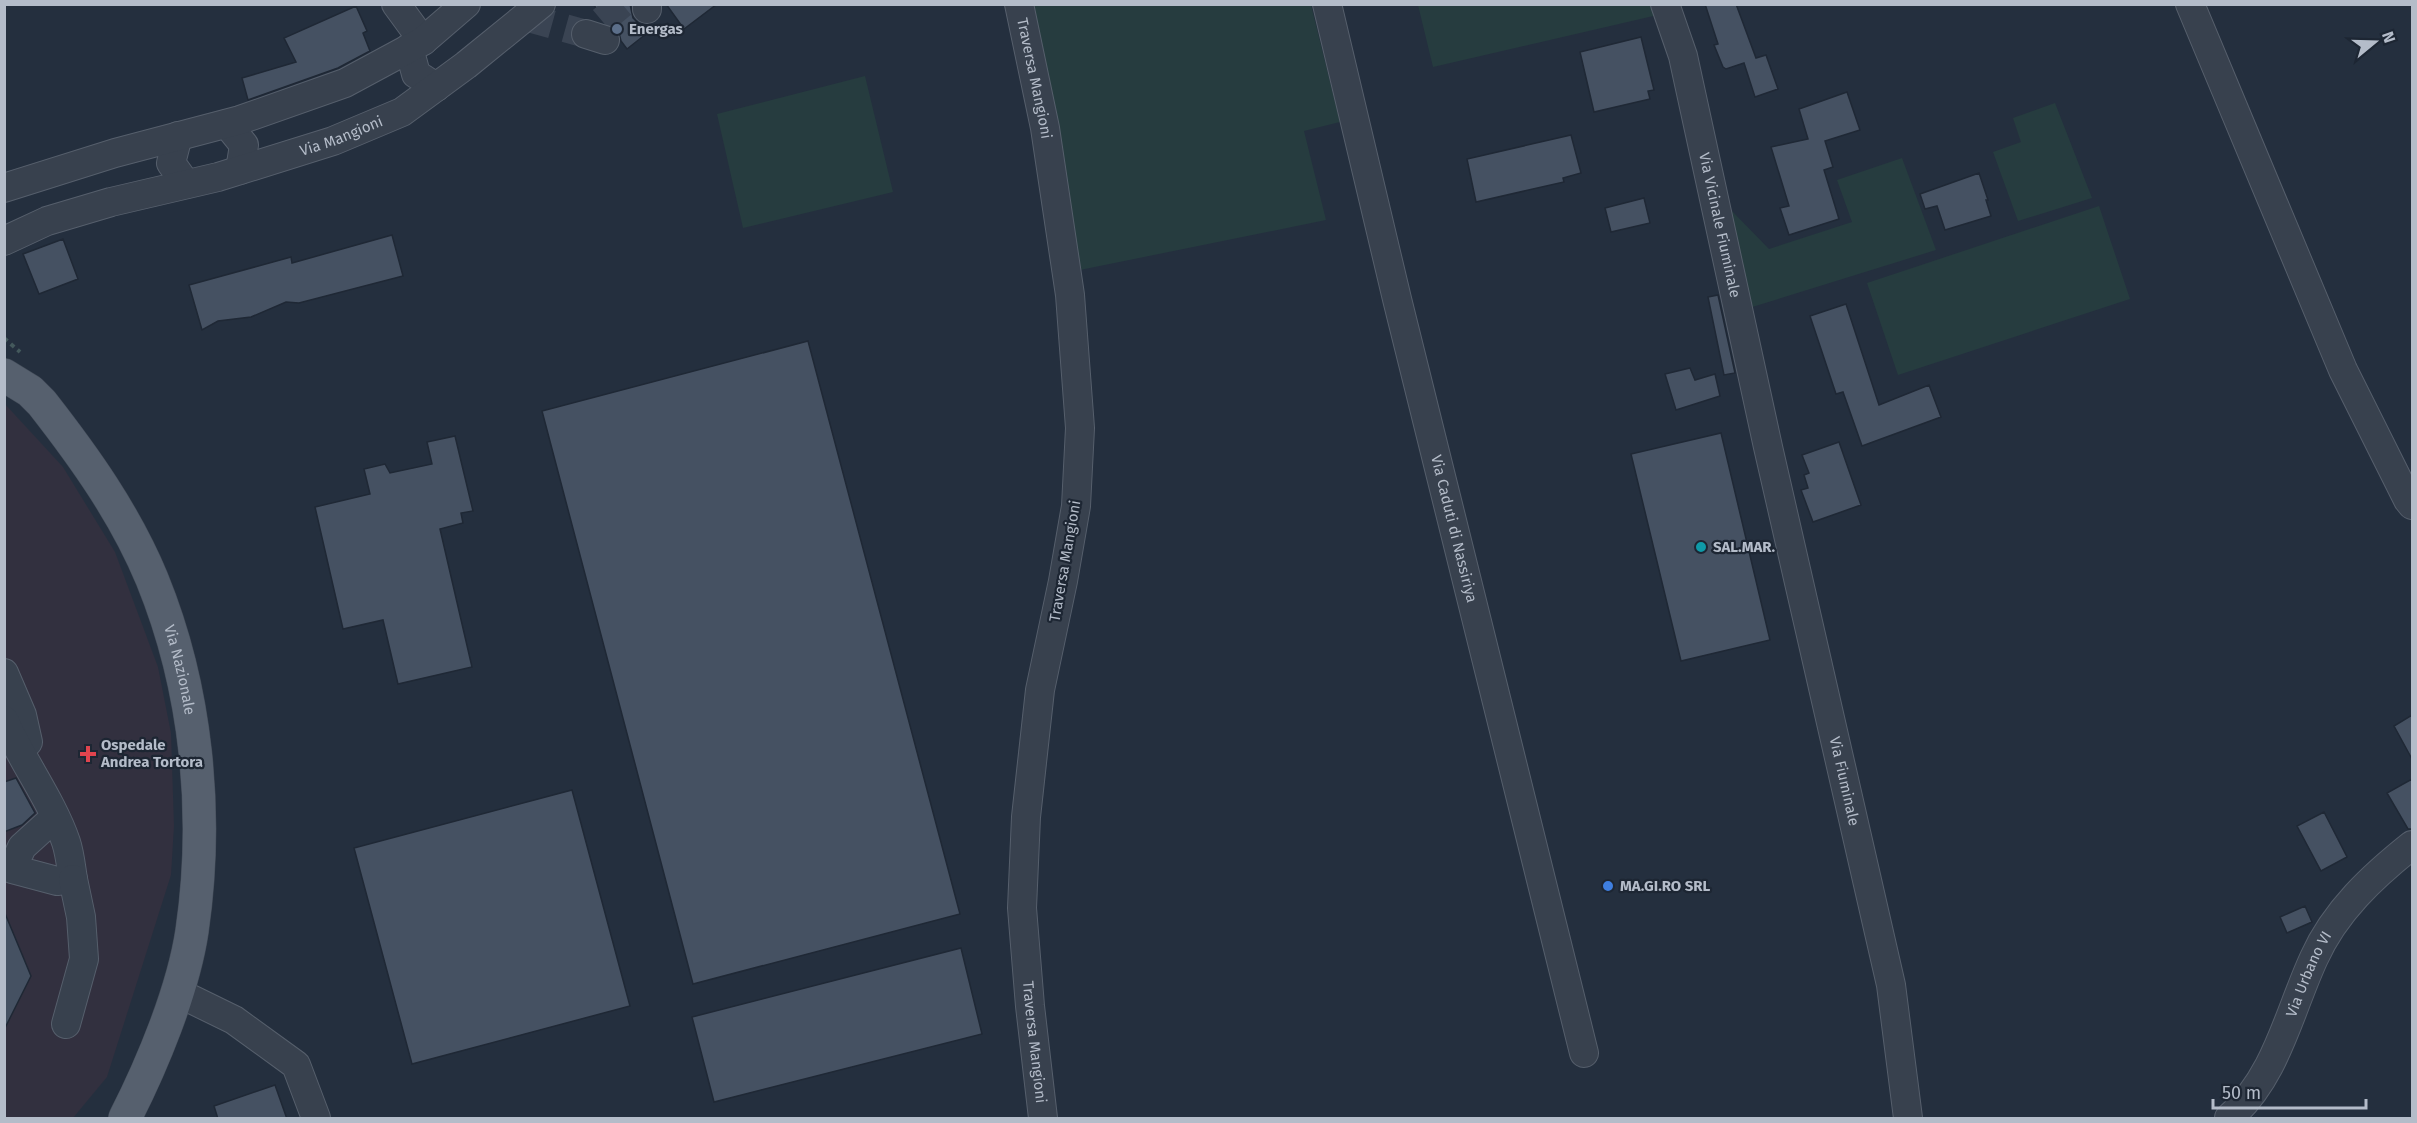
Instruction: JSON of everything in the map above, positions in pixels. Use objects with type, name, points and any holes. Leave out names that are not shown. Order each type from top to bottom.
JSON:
[{"type":"main road","name":"Via Nazionale","points":[[4,356],[20,371],[17,383],[80,452],[109,495],[152,579],[175,647],[188,700],[197,764],[198,858],[192,933],[177,990],[152,1058],[125,1119]]},
{"type":"street","points":[[396,4],[420,42],[416,74],[444,81]]},
{"type":"street","points":[[4,188],[116,153],[227,123],[345,82],[420,42],[466,4]]},
{"type":"street","name":"Traversa Mangioni","points":[[1019,4],[1045,128],[1070,295],[1080,428],[1076,506],[1064,581],[1040,690],[1026,817],[1022,908],[1043,1119]]},
{"type":"street","name":"Via Caduti di Nassiriya","points":[[1327,4],[1400,311],[1584,1053]]},
{"type":"street","name":"Via Vicinale Fiuminale","points":[[1665,4],[1683,56],[1768,447]]},
{"type":"street","points":[[2190,4],[2343,370],[2412,505]]},
{"type":"street","name":"Via Mangioni","points":[[4,241],[47,221],[111,202],[240,170],[333,141],[402,112],[444,81],[531,7]]},
{"type":"street","points":[[227,123],[244,145],[240,170]]},
{"type":"street","points":[[178,136],[171,163],[186,184]]},
{"type":"street","name":"Via Fiuminale","points":[[1768,447],[1892,985],[1908,1119]]},
{"type":"street","points":[[4,673],[22,716],[36,782]]},
{"type":"street","points":[[4,720],[14,744],[66,842],[81,917],[84,959],[66,1024]]},
{"type":"street","points":[[54,818],[22,847],[12,869],[57,881],[73,879]]},
{"type":"street","name":"Via Urbano VI","points":[[2229,1119],[2252,1093],[2274,1055],[2314,956],[2341,913],[2367,881],[2412,845]]},
{"type":"street","points":[[177,990],[189,999],[234,1020],[296,1065],[316,1119]]},
{"type":"shaded area","name":"Ospedale Andrea Tortora","points":[[4,403],[63,467],[115,552],[158,667],[171,733],[174,826],[171,875],[107,1077],[73,1118],[5,1118]]},
{"type":"green space","points":[[1659,4],[1662,14],[1433,67],[1418,5]]},
{"type":"green space","points":[[1032,5],[1311,5],[1340,122],[1304,131],[1326,220],[1080,270]]},
{"type":"green space","points":[[865,76],[893,192],[743,228],[717,114]]},
{"type":"green space","points":[[2055,103],[2092,198],[2018,221],[1993,152],[2021,142],[2013,118]]},
{"type":"green space","points":[[1902,158],[1936,250],[1749,308],[1731,210],[1769,249],[1852,222],[1837,180]]},
{"type":"green space","points":[[2099,206],[2130,299],[1898,375],[1867,283]]},
{"type":"building","points":[[593,4],[630,4],[633,18],[639,24],[647,25],[651,30],[627,49],[621,41],[618,29],[608,24]]},
{"type":"building","points":[[666,4],[717,4],[684,29]]},
{"type":"building","points":[[1705,4],[1736,4],[1756,58],[1766,55],[1778,89],[1755,97],[1744,63],[1726,69],[1723,67],[1714,45],[1718,44]]},
{"type":"building","points":[[356,6],[367,31],[363,33],[370,51],[338,68],[248,100],[242,78],[296,62],[284,38]]},
{"type":"building","points":[[1641,37],[1654,90],[1648,91],[1650,99],[1594,112],[1580,52]]},
{"type":"building","points":[[1847,92],[1860,130],[1825,141],[1833,167],[1824,170],[1839,219],[1789,235],[1780,208],[1789,206],[1771,147],[1808,139],[1799,109]]},
{"type":"building","points":[[1571,135],[1581,173],[1563,178],[1564,182],[1476,202],[1467,159]]},
{"type":"building","points":[[1979,173],[1991,216],[1945,230],[1937,206],[1925,209],[1920,194]]},
{"type":"building","points":[[1644,198],[1650,223],[1611,232],[1605,208]]},
{"type":"building","points":[[392,235],[403,276],[299,303],[286,302],[251,317],[218,321],[202,330],[189,285],[291,257],[292,263]]},
{"type":"building","points":[[63,239],[78,279],[39,294],[23,254]]},
{"type":"building","points":[[1718,295],[1735,373],[1724,375],[1708,297]]},
{"type":"building","points":[[1846,304],[1879,405],[1929,385],[1941,417],[1862,446],[1843,392],[1836,394],[1810,316]]},
{"type":"building","points":[[808,341],[960,914],[693,984],[542,411]]},
{"type":"building","points":[[1690,368],[1695,380],[1715,374],[1720,396],[1676,410],[1665,374]]},
{"type":"building","name":"SAL.MAR.","points":[[1721,433],[1770,640],[1681,661],[1631,454]]},
{"type":"building","points":[[455,436],[473,511],[461,513],[463,523],[440,529],[472,667],[398,684],[383,620],[343,629],[315,507],[370,494],[364,469],[385,464],[390,473],[432,464],[427,442]]},
{"type":"building","points":[[1839,442],[1861,505],[1813,522],[1801,490],[1808,488],[1804,475],[1809,473],[1802,455]]},
{"type":"building","points":[[2412,715],[2412,759],[2394,726]]},
{"type":"building","points":[[16,778],[35,813],[22,825],[4,832],[4,782]]},
{"type":"building","points":[[2412,779],[2412,829],[2408,829],[2387,793]]},
{"type":"building","points":[[572,790],[630,1006],[412,1064],[354,848]]},
{"type":"building","points":[[2324,812],[2347,857],[2321,871],[2297,826]]},
{"type":"building","points":[[2305,906],[2312,922],[2287,933],[2280,917]]},
{"type":"building","points":[[4,911],[31,976],[4,1030]]},
{"type":"building","points":[[961,948],[982,1034],[714,1102],[692,1017]]},
{"type":"building","points":[[275,1085],[287,1119],[218,1119],[214,1106]]},
{"type":"tunnel","points":[[525,17],[586,34],[622,4]]},
{"type":"place","name":"Energas","points":[[617,29]]},
{"type":"place","name":"SAL.MAR.","points":[[1701,547]]},
{"type":"place","name":"Ospedale Andrea Tortora","points":[[88,754]]},
{"type":"place","name":"MA.GI.RO SRL","points":[[1608,886]]}]
